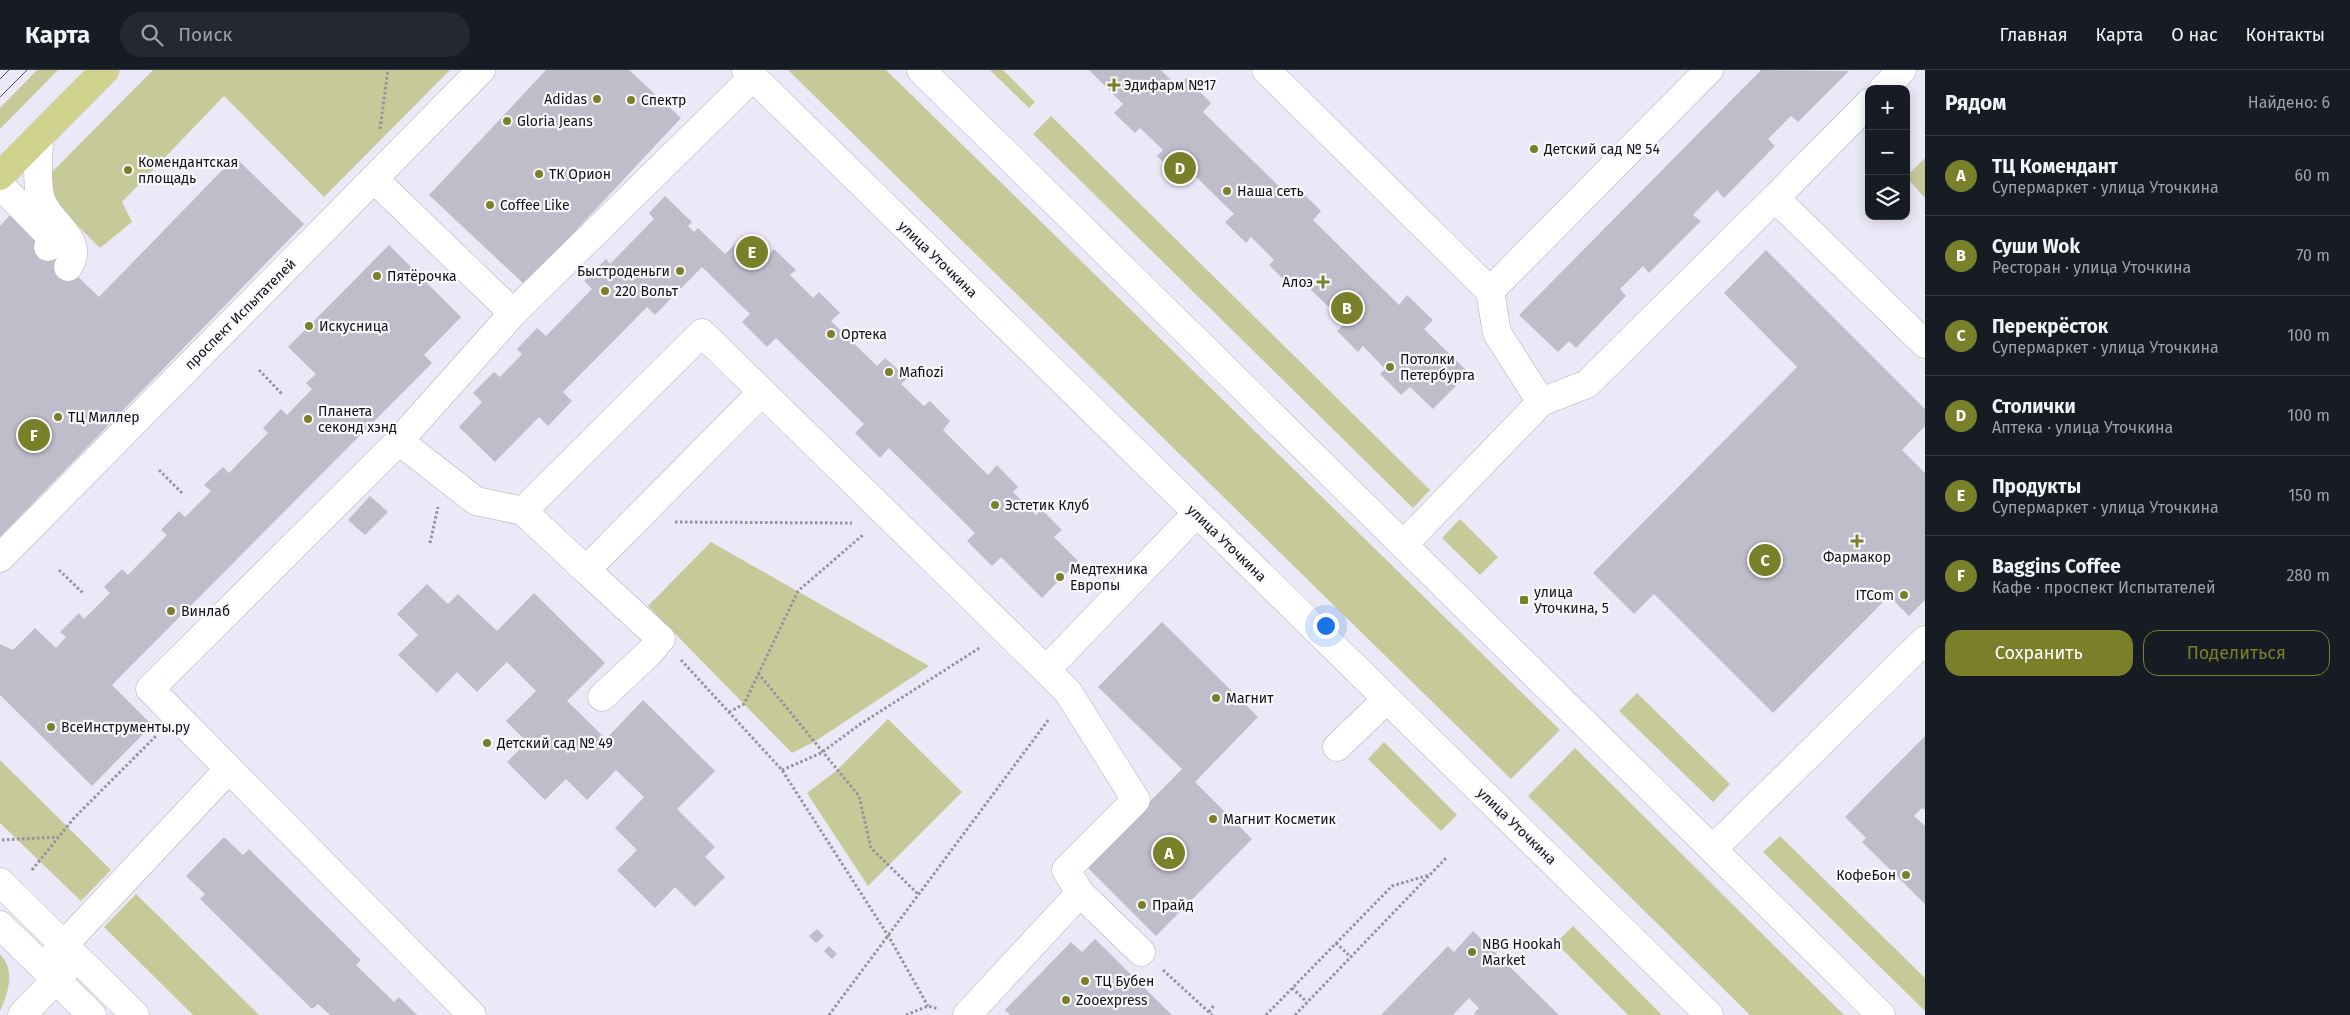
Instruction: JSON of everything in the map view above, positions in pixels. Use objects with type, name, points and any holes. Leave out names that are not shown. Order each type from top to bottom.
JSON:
[{"type":"main road","points":[[0,176],[105,70]]},
{"type":"street","name":"проспект Испытателей","points":[[0,558],[481,70]]},
{"type":"street","points":[[921,70],[1881,1015]]},
{"type":"street","points":[[1266,70],[1490,291],[1497,333],[1541,402]]},
{"type":"street","points":[[1490,291],[1709,70]]},
{"type":"street","points":[[1887,85],[1902,70]]},
{"type":"street","points":[[472,1015],[150,689],[399,441],[513,313],[750,73]]},
{"type":"street","name":"улица Уточкина","points":[[750,73],[1709,1015]]},
{"type":"street","points":[[1403,545],[1541,402],[1587,384],[1865,107]]},
{"type":"street","points":[[39,137],[40,195],[43,205],[72,242],[73,261],[68,267]]},
{"type":"street","points":[[374,178],[513,313]]},
{"type":"street","points":[[0,185],[48,234],[51,243],[48,247]]},
{"type":"street","points":[[1775,198],[1925,344]]},
{"type":"street","points":[[523,511],[702,333],[762,392],[882,519],[1006,631],[1068,692],[1136,800],[1066,870],[1080,893],[1142,952]]},
{"type":"street","points":[[586,570],[762,392]]},
{"type":"street","points":[[399,441],[476,501],[523,511],[661,639],[602,698]]},
{"type":"street","points":[[1046,670],[1197,513]]},
{"type":"street","points":[[1713,849],[1925,640]]},
{"type":"street","points":[[1337,748],[1387,699]]},
{"type":"street","points":[[22,1015],[49,973],[228,770]]},
{"type":"street","points":[[0,882],[135,1015]]},
{"type":"street","points":[[956,1013],[1080,893]]},
{"type":"street","points":[[0,924],[92,1015]]},
{"type":"path","points":[[374,178],[388,70]]},
{"type":"path","points":[[258,370],[282,394]]},
{"type":"path","points":[[159,470],[183,494]]},
{"type":"path","points":[[633,522],[882,519]]},
{"type":"path","points":[[729,712],[744,704],[798,591],[882,519]]},
{"type":"path","points":[[59,570],[84,594]]},
{"type":"path","points":[[782,770],[821,753],[859,725],[1006,631]]},
{"type":"path","points":[[661,639],[782,770],[889,937],[928,1006]]},
{"type":"path","points":[[758,673],[821,753],[859,796],[871,848],[919,895]]},
{"type":"path","points":[[829,1015],[889,937],[1068,692]]},
{"type":"path","points":[[32,870],[74,818],[176,716]]},
{"type":"path","points":[[2,840],[58,837]]},
{"type":"path","points":[[1295,1015],[1447,857]]},
{"type":"path","points":[[1266,1015],[1392,886],[1430,874]]},
{"type":"path","points":[[1336,943],[1351,957]]},
{"type":"path","points":[[1142,952],[1212,1015]]},
{"type":"path","points":[[1292,988],[1307,1002]]},
{"type":"path","points":[[1209,1012],[1215,1004]]},
{"type":"path","points":[[906,1015],[928,1006],[956,1013]]},
{"type":"green space","points":[[37,70],[58,70],[0,129],[0,108]]},
{"type":"green space","points":[[153,70],[450,70],[324,197],[224,96],[122,202],[132,222],[100,248],[49,197],[49,175]]},
{"type":"green space","points":[[788,70],[886,70],[1560,730],[1511,779]]},
{"type":"green space","points":[[990,70],[1003,70],[1035,102],[1029,108]]},
{"type":"green space","points":[[1051,116],[1430,490],[1413,508],[1033,134]]},
{"type":"green space","points":[[1925,158],[1925,198],[1910,181],[1910,173]]},
{"type":"green space","points":[[1460,519],[1498,557],[1480,575],[1442,538]]},
{"type":"green space","points":[[711,542],[929,666],[814,742],[792,753],[648,606]]},
{"type":"green space","points":[[1637,693],[1730,784],[1713,802],[1619,711]]},
{"type":"green space","points":[[888,719],[962,792],[868,886],[807,793],[836,771]]},
{"type":"green space","points":[[1384,742],[1457,815],[1441,831],[1368,759]]},
{"type":"green space","points":[[1575,748],[1844,1015],[1750,1015],[1528,796]]},
{"type":"green space","points":[[0,760],[111,870],[81,901],[0,823]]},
{"type":"green space","points":[[1780,836],[1925,978],[1925,1011],[1763,852]]},
{"type":"green space","points":[[136,894],[259,1015],[193,1015],[104,927]]},
{"type":"green space","points":[[1573,926],[1662,1015],[1628,1015],[1556,943]]},
{"type":"green space","points":[[0,954],[8,968],[9,982],[6,997],[0,1011]]},
{"type":"building","name":"ТК Орион","points":[[546,70],[629,70],[681,118],[525,285],[429,195]]},
{"type":"building","points":[[1089,70],[1161,70],[1178,87],[1186,78],[1211,103],[1203,112],[1288,195],[1296,186],[1321,211],[1313,220],[1399,305],[1407,295],[1433,320],[1424,329],[1469,373],[1433,409],[1410,387],[1401,395],[1380,374],[1385,369],[1363,346],[1358,352],[1337,331],[1345,323],[1299,278],[1290,286],[1269,265],[1274,260],[1251,237],[1246,243],[1225,222],[1234,214],[1187,168],[1179,177],[1157,156],[1163,150],[1140,128],[1135,133],[1114,113],[1123,104]]},
{"type":"building","points":[[1761,70],[1849,71],[1798,122],[1791,116],[1768,139],[1775,146],[1724,198],[1717,190],[1693,215],[1701,221],[1649,273],[1643,266],[1620,289],[1626,296],[1576,348],[1569,341],[1558,352],[1519,315]]},
{"type":"building","name":"ТЦ Миллер","points":[[235,157],[304,224],[0,537],[0,226],[12,213],[99,297]]},
{"type":"building","points":[[665,196],[692,222],[688,226],[694,232],[698,228],[725,254],[743,236],[766,258],[774,249],[796,270],[790,275],[813,298],[819,292],[840,313],[831,321],[877,366],[885,358],[907,378],[901,384],[924,406],[930,401],[950,421],[943,430],[988,475],[997,465],[1018,487],[1013,492],[1036,515],[1041,509],[1062,530],[1054,537],[1078,561],[1042,598],[1001,557],[992,566],[967,541],[975,533],[889,448],[880,458],[855,433],[864,424],[776,338],[767,347],[742,322],[750,314],[702,267],[655,315],[647,307],[563,392],[572,401],[548,426],[539,417],[495,462],[459,427],[482,402],[473,393],[494,372],[500,377],[522,354],[517,349],[537,328],[546,336],[592,289],[584,281],[606,259],[610,264],[654,219],[649,213]]},
{"type":"building","points":[[389,245],[461,317],[424,355],[432,363],[112,685],[152,725],[92,786],[0,695],[0,644],[13,650],[35,628],[56,648],[66,637],[60,632],[79,613],[84,619],[110,593],[104,587],[122,569],[128,575],[167,535],[161,530],[179,511],[185,517],[211,491],[204,485],[223,467],[229,473],[268,433],[263,428],[281,409],[287,415],[312,389],[306,383],[316,374],[288,347]]},
{"type":"building","points":[[1766,250],[1925,409],[1925,426],[1902,450],[1925,473],[1925,600],[1909,616],[1889,596],[1773,713],[1654,594],[1634,614],[1593,573],[1797,367],[1724,293]]},
{"type":"building","points":[[370,496],[388,512],[365,535],[348,520]]},
{"type":"building","points":[[427,584],[448,604],[458,594],[497,631],[534,593],[605,663],[567,701],[606,739],[643,700],[715,771],[677,809],[715,847],[705,857],[725,877],[695,907],[675,887],[655,908],[617,870],[637,850],[615,828],[644,797],[616,770],[587,800],[566,779],[545,800],[507,762],[527,742],[506,721],[536,691],[507,662],[477,692],[457,672],[437,693],[398,655],[418,635],[397,614]]},
{"type":"building","points":[[1162,622],[1258,717],[1195,782],[1252,839],[1156,936],[1086,866],[1182,769],[1098,687]]},
{"type":"building","points":[[1925,736],[1925,810],[1922,808],[1914,816],[1925,826],[1925,904],[1862,842],[1866,838],[1845,817]]},
{"type":"building","points":[[224,837],[243,855],[249,849],[361,960],[356,965],[394,1002],[399,997],[417,1015],[330,1015],[318,1004],[312,1009],[200,899],[205,894],[186,876]]},
{"type":"building","points":[[817,929],[824,936],[816,943],[809,936]]},
{"type":"building","points":[[1473,931],[1559,1015],[1476,1015],[1474,1013],[1479,1008],[1469,998],[1453,1015],[1381,1015],[1448,946],[1454,952]]},
{"type":"building","name":"ТЦ Бубен","points":[[1095,939],[1172,1015],[1010,1015],[1005,1010],[1071,942],[1082,952]]},
{"type":"building","points":[[829,946],[837,954],[832,959],[824,951]]},
{"type":"tram line","points":[[0,79],[9,70]]},
{"type":"tram line","points":[[0,97],[27,70]]},
{"type":"place","name":"Эдифарм №17","points":[[1114,85]]},
{"type":"place","name":"Adidas","points":[[597,99]]},
{"type":"place","name":"Спектр","points":[[631,100]]},
{"type":"place","name":"Gloria Jeans","points":[[507,121]]},
{"type":"place","name":"Детский сад № 54","points":[[1534,149]]},
{"type":"place","name":"Столички","points":[[1180,168]]},
{"type":"place","name":"Комендантская площадь","points":[[128,170]]},
{"type":"place","name":"ТК Орион","points":[[539,174]]},
{"type":"place","name":"Наша сеть","points":[[1227,191]]},
{"type":"place","name":"Coffee Like","points":[[490,205]]},
{"type":"place","name":"Продукты","points":[[752,252]]},
{"type":"place","name":"Быстроденьги","points":[[680,271]]},
{"type":"place","name":"Пятёрочка","points":[[377,276]]},
{"type":"place","name":"Алоэ","points":[[1323,282]]},
{"type":"place","name":"220 Вольт","points":[[605,291]]},
{"type":"place","name":"Суши Wok","points":[[1347,308]]},
{"type":"place","name":"Искусница","points":[[309,326]]},
{"type":"place","name":"Ортека","points":[[831,334]]},
{"type":"place","name":"Потолки Петербурга","points":[[1390,367]]},
{"type":"place","name":"Mafiozi","points":[[889,372]]},
{"type":"place","name":"ТЦ Миллер","points":[[58,417]]},
{"type":"place","name":"Планета секонд хэнд","points":[[308,419]]},
{"type":"place","name":"Baggins Coffee","points":[[34,435]]},
{"type":"place","name":"Эстетик Клуб","points":[[995,505]]},
{"type":"place","name":"Фармакор","points":[[1857,541]]},
{"type":"place","name":"Перекрёсток","points":[[1765,560]]},
{"type":"place","name":"Медтехника Европы","points":[[1060,577]]},
{"type":"place","name":"ITCom","points":[[1904,595]]},
{"type":"place","name":"улица Уточкина, 5","points":[[1524,600]]},
{"type":"place","name":"Винлаб","points":[[171,611]]},
{"type":"place","name":"Магнит","points":[[1216,698]]},
{"type":"place","name":"ВсеИнструменты.ру","points":[[51,727]]},
{"type":"place","name":"Детский сад № 49","points":[[487,743]]},
{"type":"place","name":"Магнит Косметик","points":[[1213,819]]},
{"type":"place","name":"ТЦ Комендант","points":[[1169,853]]},
{"type":"place","name":"КофеБон","points":[[1906,875]]},
{"type":"place","name":"Прайд","points":[[1142,905]]},
{"type":"place","name":"NBG Hookah Market","points":[[1472,952]]},
{"type":"place","name":"ТЦ Бубен","points":[[1085,981]]},
{"type":"place","name":"Zooexpress","points":[[1066,1000]]}]
